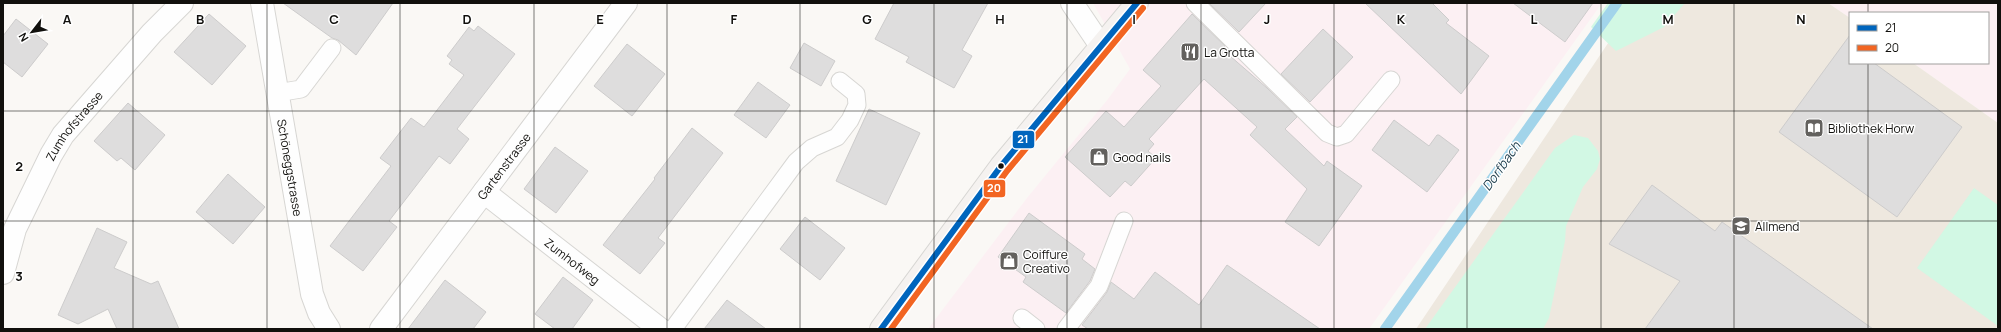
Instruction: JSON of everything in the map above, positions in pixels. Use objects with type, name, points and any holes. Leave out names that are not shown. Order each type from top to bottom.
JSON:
[{"type":"main road","points":[[881,329],[1001,166],[1137,3]]},
{"type":"street","name":"Zumhofstrasse","points":[[3,273],[15,229],[63,135],[152,33],[182,3]]},
{"type":"street","name":"Schöneggstrasse","points":[[262,3],[312,294],[319,313],[329,329]]},
{"type":"street","name":"Gartenstrasse","points":[[381,329],[626,3]]},
{"type":"street","points":[[1072,3],[1101,46]]},
{"type":"street","name":"Zumhofweg","points":[[484,192],[660,329]]},
{"type":"lane","points":[[1196,3],[1327,134],[1337,137],[1346,134],[1391,80]]},
{"type":"lane","points":[[277,94],[301,88],[332,48]]},
{"type":"lane","points":[[673,329],[796,162],[812,148],[837,137],[850,120],[857,105],[856,94],[849,86],[840,80]]},
{"type":"lane","points":[[1066,329],[1099,286],[1124,221]]},
{"type":"lane","points":[[1022,318],[1036,329]]},
{"type":"shaded area","points":[[1093,3],[1602,3],[1369,329],[928,329],[1027,198],[1108,99],[1130,69]]},
{"type":"shaded area","name":"Allmend","points":[[1635,3],[1828,3],[1849,17],[1849,64],[1914,64],[1998,123],[1998,329],[1416,329]]},
{"type":"shaded area","points":[[1828,3],[1998,3],[1998,123],[1914,64],[1989,64],[1989,12],[1849,12],[1849,17]]},
{"type":"green space","points":[[1608,3],[1685,3],[1664,27],[1616,51],[1591,27]]},
{"type":"green space","points":[[1574,135],[1588,138],[1598,151],[1600,159],[1597,169],[1583,187],[1566,226],[1565,241],[1549,318],[1543,329],[1425,329],[1555,148]]},
{"type":"green space","points":[[1974,188],[1998,205],[1998,326],[1917,268]]},
{"type":"building","points":[[283,3],[393,3],[356,55],[338,40],[332,38]]},
{"type":"building","points":[[894,3],[988,3],[962,50],[972,56],[954,88],[906,62],[909,57],[875,39]]},
{"type":"building","points":[[1209,3],[1266,3],[1239,32]]},
{"type":"building","points":[[1365,3],[1432,3],[1449,20],[1446,23],[1489,56],[1461,94]]},
{"type":"building","points":[[1513,3],[1593,3],[1565,42]]},
{"type":"building","points":[[209,14],[246,46],[212,85],[174,52]]},
{"type":"building","points":[[1192,14],[1225,46],[1222,49],[1267,88],[1297,117],[1285,129],[1324,166],[1327,161],[1362,186],[1319,246],[1285,222],[1307,189],[1250,135],[1257,127],[1204,79],[1149,139],[1154,144],[1148,151],[1156,158],[1131,186],[1125,181],[1110,197],[1065,157],[1106,111],[1124,127],[1161,86],[1143,70]]},
{"type":"building","points":[[16,19],[48,44],[22,77],[3,62],[3,36]]},
{"type":"building","points":[[478,26],[515,54],[457,129],[469,139],[450,164],[439,156],[389,221],[397,227],[363,271],[330,246],[391,166],[380,158],[411,118],[424,127],[464,75],[449,64],[452,60],[447,56],[469,27],[474,31]]},
{"type":"building","points":[[1323,29],[1353,57],[1310,102],[1281,74]]},
{"type":"building","points":[[1849,36],[1849,64],[1875,64],[1962,127],[1897,217],[1779,132]]},
{"type":"building","points":[[804,43],[835,61],[821,86],[790,68]]},
{"type":"building","points":[[627,44],[665,74],[632,116],[594,86]]},
{"type":"building","points":[[758,82],[790,105],[766,138],[734,115]]},
{"type":"building","points":[[128,103],[165,135],[135,170],[121,158],[117,161],[94,141]]},
{"type":"building","points":[[869,109],[920,133],[886,205],[836,181]]},
{"type":"building","points":[[1394,120],[1429,146],[1437,135],[1439,135],[1459,150],[1427,192],[1372,150]]},
{"type":"building","points":[[692,128],[723,153],[658,238],[665,243],[640,274],[603,245],[655,179],[654,178]]},
{"type":"building","points":[[555,147],[588,171],[556,213],[524,189]]},
{"type":"building","points":[[228,174],[265,207],[233,244],[196,212]]},
{"type":"building","points":[[1652,185],[1715,231],[1722,222],[1873,329],[1645,329],[1680,281],[1609,244]]},
{"type":"building","points":[[1029,213],[1085,254],[1082,259],[1095,269],[1090,281],[1066,313],[1023,282],[1026,277],[998,257]]},
{"type":"building","points":[[805,217],[845,248],[820,280],[780,249]]},
{"type":"building","points":[[97,228],[127,242],[114,268],[151,284],[158,281],[179,329],[117,329],[108,309],[78,324],[58,315]]},
{"type":"building","points":[[1227,265],[1320,329],[1088,329],[1082,325],[1107,292],[1111,282],[1134,299],[1155,272],[1199,305]]},
{"type":"building","points":[[563,277],[593,300],[572,329],[555,329],[535,314]]},
{"type":"building","points":[[445,280],[486,312],[473,329],[408,329]]},
{"type":"building","points":[[727,300],[766,329],[704,329]]},
{"type":"waterway","name":"Dorfbach","points":[[1385,329],[1617,3]]},
{"type":"transit line","name":"21","points":[[881,329],[1001,166],[1137,3]]},
{"type":"transit line","name":"20","points":[[891,329],[1007,171],[1143,8]]},
{"type":"place","name":"La Grotta","points":[[1190,52]]},
{"type":"place","name":"Bibliothek Horw","points":[[1814,128]]},
{"type":"place","name":"Good nails","points":[[1099,157]]},
{"type":"place","name":"Allmend","points":[[1741,226]]},
{"type":"place","name":"Coiffure Creativo","points":[[1009,261]]}]
